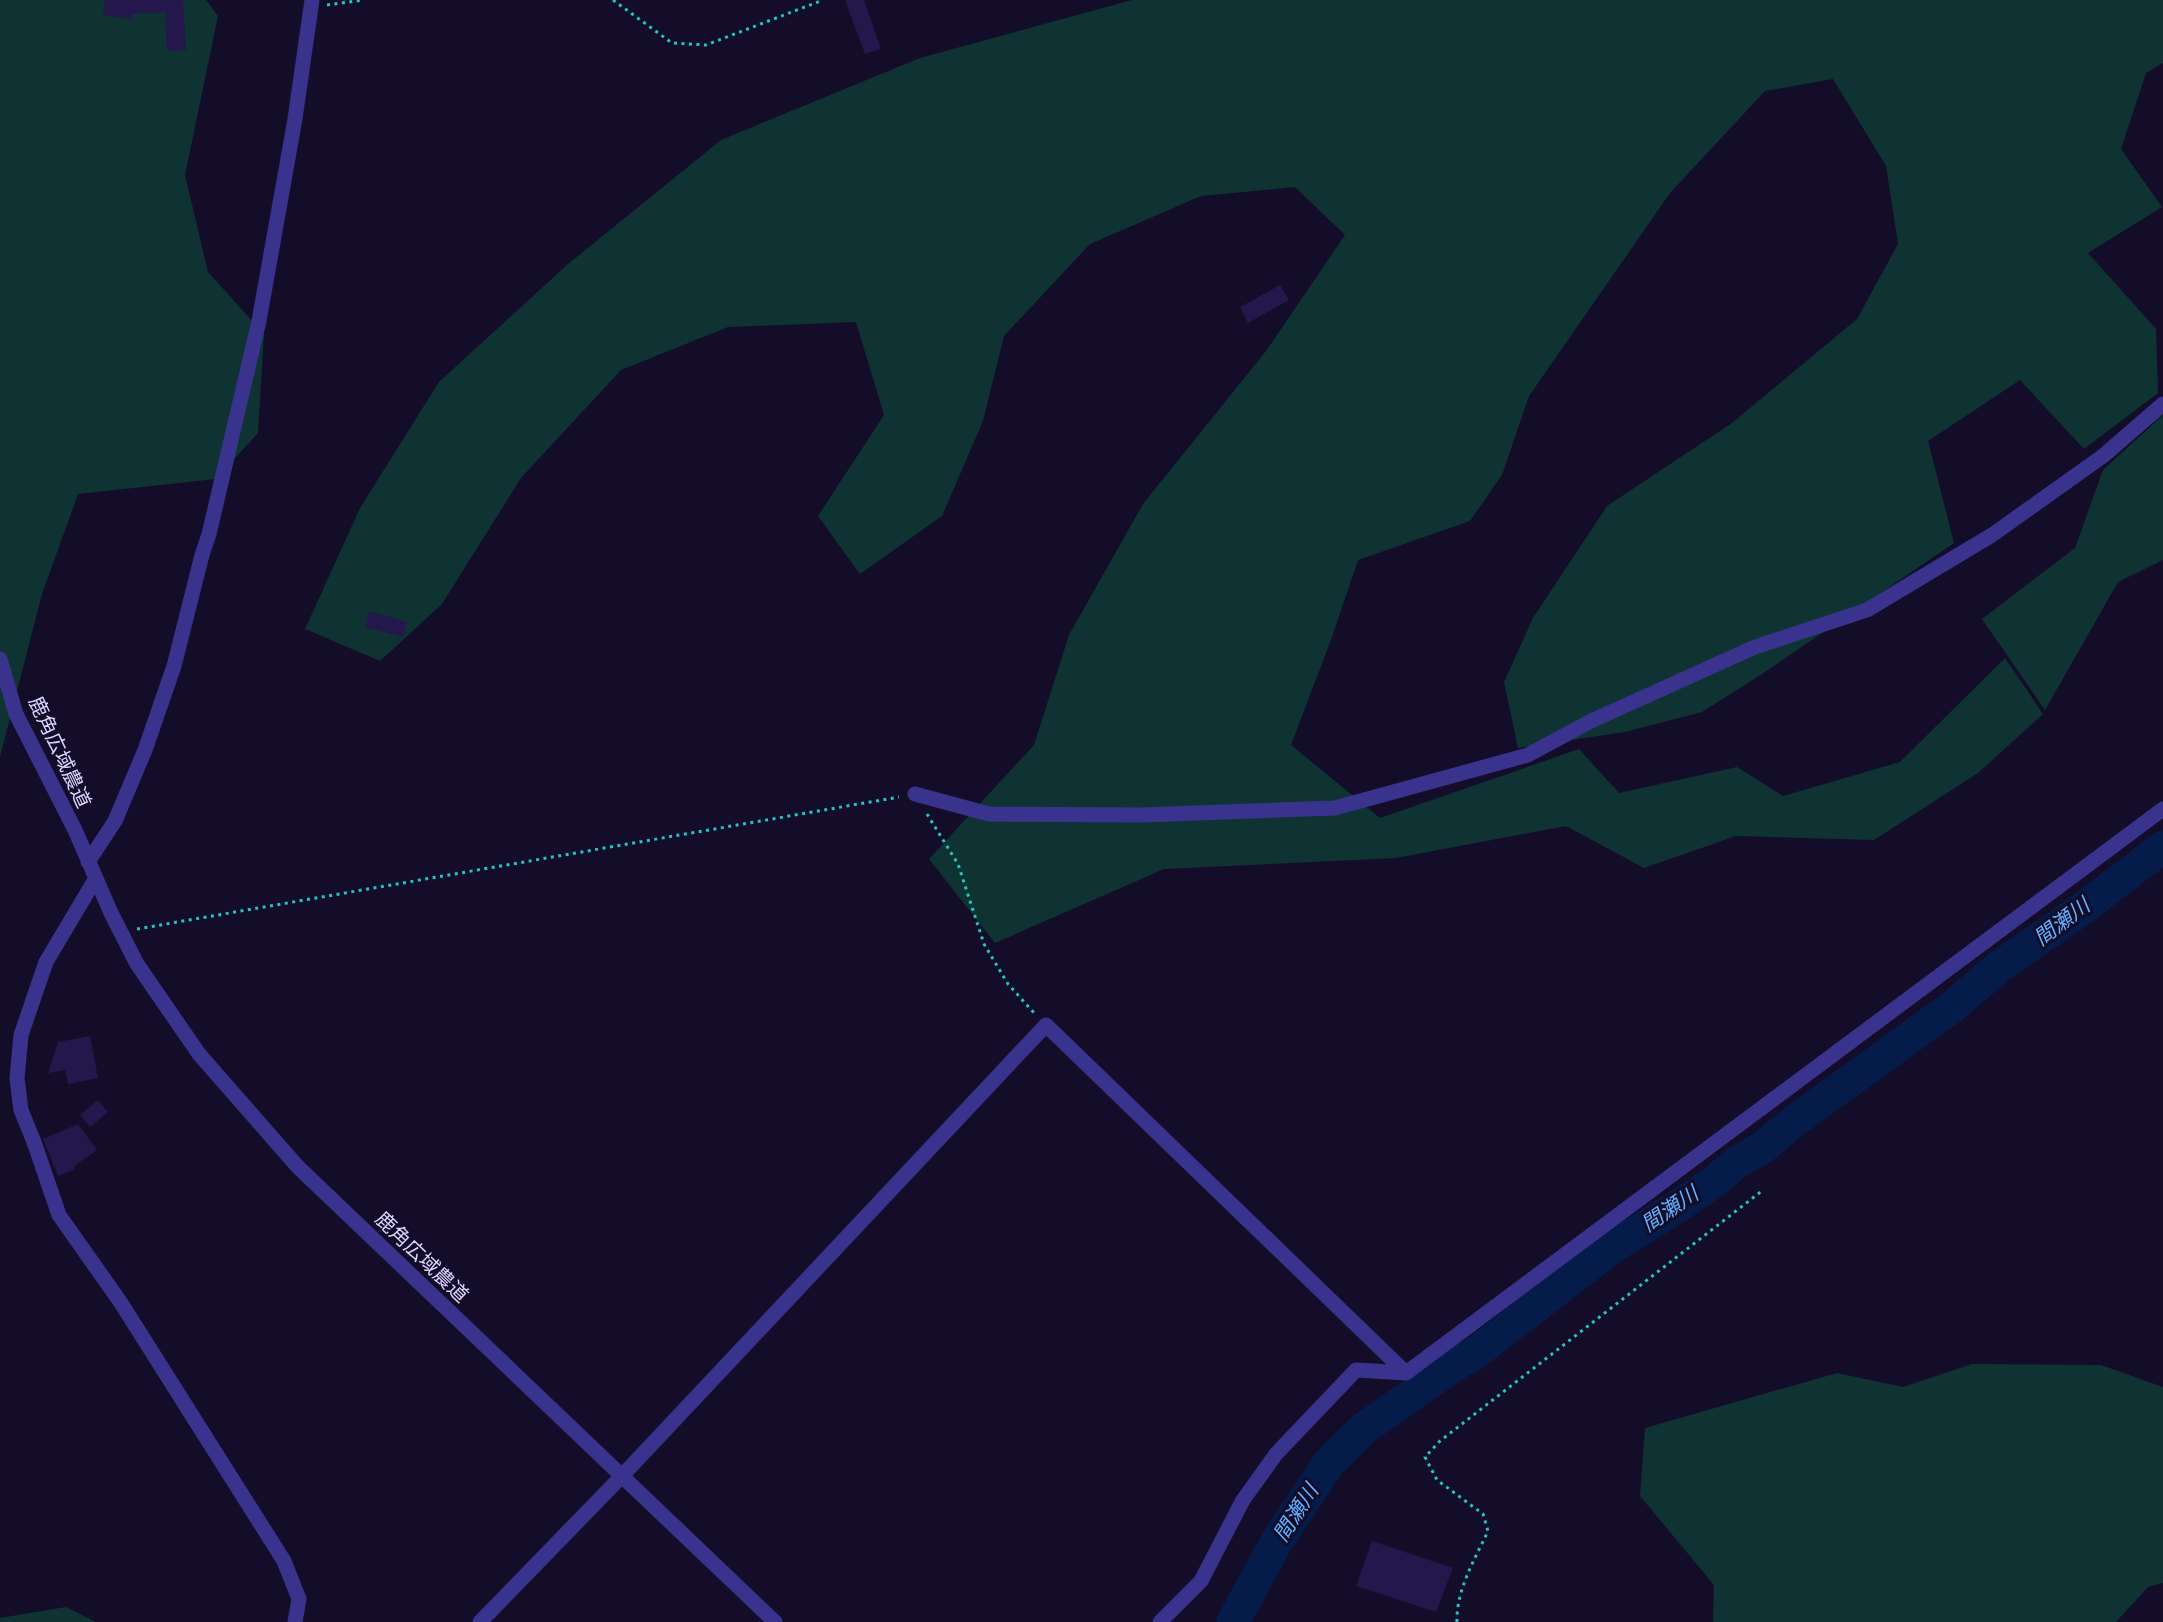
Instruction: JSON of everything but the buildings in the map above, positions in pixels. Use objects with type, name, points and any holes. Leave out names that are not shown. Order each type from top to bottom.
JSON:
[{"type":"street","points":[[88,862],[115,820],[145,750],[174,666],[209,534],[259,321],[295,119],[312,3]]},
{"type":"street","points":[[915,794],[989,814],[1143,815],[1335,808],[1528,755],[1591,721],[1755,647],[1867,610],[1992,535],[2103,456],[2163,404]]},
{"type":"street","name":"鹿角広域農道","points":[[0,658],[16,714],[75,830],[120,932],[137,964],[199,1054],[298,1167],[775,1622]]},
{"type":"street","points":[[1160,1622],[1201,1581],[1243,1500],[1276,1454],[1356,1371],[1406,1373],[2163,809]]},
{"type":"street","points":[[96,878],[46,962],[21,1035],[16,1078],[21,1110],[59,1215],[121,1304],[284,1561],[299,1599],[295,1622]]},
{"type":"street","points":[[480,1622],[621,1477],[1046,1025],[1406,1373]]},
{"type":"path","points":[[312,3],[364,0]]},
{"type":"path","points":[[612,0],[672,43],[706,45],[823,0]]},
{"type":"path","points":[[120,932],[915,794],[958,864],[984,944],[1008,984],[1046,1025]]},
{"type":"path","points":[[1457,1622],[1457,1612],[1465,1580],[1488,1531],[1483,1514],[1437,1480],[1425,1457],[1440,1441],[1763,1190]]},
{"type":"green space","points":[[0,0],[206,0],[218,16],[185,175],[208,272],[264,334],[258,433],[216,479],[78,494],[42,594],[0,757]]},
{"type":"green space","points":[[1132,0],[2163,0],[2163,63],[2146,73],[2121,149],[2162,207],[2088,253],[2156,329],[2158,393],[2084,449],[2020,380],[1928,441],[1954,543],[1762,674],[1702,712],[1625,732],[1518,748],[1504,682],[1533,618],[1607,506],[1732,423],[1857,319],[1898,244],[1886,166],[1833,79],[1765,91],[1670,193],[1529,396],[1502,475],[1470,521],[1358,560],[1331,640],[1291,745],[1380,818],[1579,749],[1619,793],[1737,767],[1783,796],[1900,762],[2005,658],[2043,714],[1978,773],[1874,840],[1736,836],[1644,868],[1566,826],[1396,858],[1164,869],[995,943],[929,859],[1034,745],[1069,635],[1143,504],[1266,351],[1345,235],[1295,187],[1201,196],[1090,244],[1004,336],[983,421],[942,516],[860,574],[818,516],[884,415],[856,322],[728,327],[621,370],[521,478],[442,604],[380,661],[305,629],[360,508],[439,382],[568,264],[721,140],[920,58]]},
{"type":"green space","points":[[2163,415],[2163,560],[2118,582],[2045,710],[1982,619],[2075,548],[2103,470]]},
{"type":"green space","points":[[1972,1364],[2101,1365],[2163,1387],[2163,1583],[2148,1587],[2116,1622],[1713,1622],[1714,1585],[1640,1496],[1645,1428],[1837,1373],[1903,1387]]},
{"type":"green space","points":[[66,1607],[96,1622],[0,1622],[0,1618]]},
{"type":"waterway","name":"間瀬川","points":[[1233,1622],[1277,1541],[1329,1463],[1363,1429],[1466,1357],[1469,1358],[1614,1246],[1669,1212],[1715,1181],[1736,1163],[1763,1147],[1793,1122],[1952,1007],[2000,966],[2082,909],[2163,847]]}]
